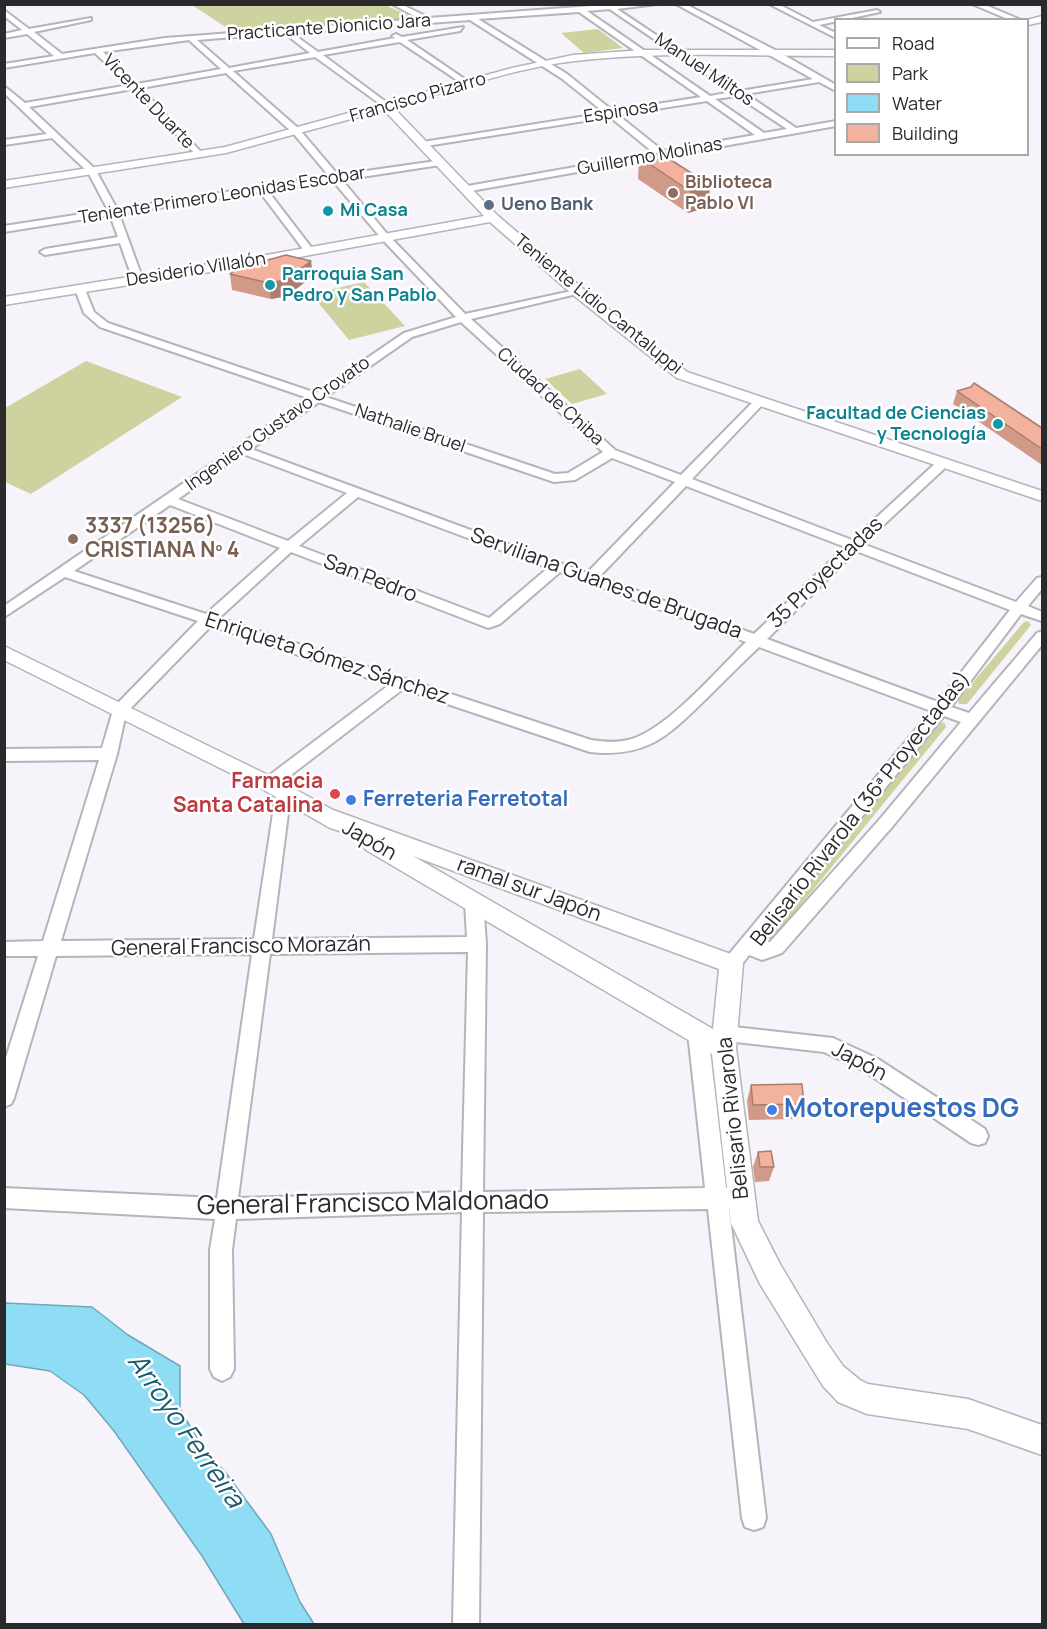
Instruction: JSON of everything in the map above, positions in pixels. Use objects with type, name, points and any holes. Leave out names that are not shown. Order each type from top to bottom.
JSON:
[{"type":"street","points":[[395,4],[430,21]]},
{"type":"street","name":"Practicante Dionicio Jara","points":[[4,66],[191,38],[473,19],[584,8],[613,9],[654,4]]},
{"type":"street","points":[[679,4],[774,53],[834,88]]},
{"type":"street","points":[[772,4],[834,35]]},
{"type":"street","points":[[975,4],[1013,18]]},
{"type":"street","points":[[584,8],[643,53],[764,137]]},
{"type":"street","name":"Manuel Miltos","points":[[613,9],[795,131]]},
{"type":"street","points":[[4,12],[59,56]]},
{"type":"street","points":[[844,18],[877,12]]},
{"type":"street","points":[[473,19],[545,63],[662,155]]},
{"type":"street","points":[[4,36],[89,20]]},
{"type":"street","points":[[811,24],[834,20]]},
{"type":"street","points":[[377,24],[466,84]]},
{"type":"street","points":[[24,106],[482,25]]},
{"type":"street","name":"Teniente Lidio Cantaluppi","points":[[284,30],[387,107],[493,218],[577,291],[682,375],[1042,496]]},
{"type":"street","name":"Ciudad de Chiba","points":[[191,38],[296,131],[385,237],[463,318],[611,453],[1042,618]]},
{"type":"street","name":"Vicente Duarte","points":[[97,51],[135,86],[198,153]]},
{"type":"street","name":"Francisco Pizarro","points":[[4,185],[226,150],[545,63],[592,56],[643,53],[834,53]]},
{"type":"street","name":"Espinosa","points":[[423,144],[819,80]]},
{"type":"street","points":[[4,88],[92,171],[114,213],[138,280]]},
{"type":"street","name":"Guillermo Molinas","points":[[465,189],[834,123]]},
{"type":"street","points":[[4,143],[54,135]]},
{"type":"street","name":"Teniente Primero Leonidas Escobar","points":[[4,230],[440,162]]},
{"type":"street","points":[[263,189],[309,251]]},
{"type":"street","name":"Desiderio Villalón","points":[[4,300],[138,280],[493,218]]},
{"type":"street","points":[[45,252],[124,240]]},
{"type":"street","name":"Nathalie Bruel","points":[[80,289],[89,313],[104,325],[554,478],[571,477],[611,453]]},
{"type":"street","name":"Ingeniero Gustavo Crovato","points":[[4,613],[408,335],[463,318],[577,291]]},
{"type":"street","points":[[589,579],[759,402]]},
{"type":"street","name":"Serviliana Guanes de Brugada","points":[[241,449],[971,720]]},
{"type":"street","name":"35 Proyectadas","points":[[590,746],[615,750],[640,743],[666,729],[853,546],[943,463]]},
{"type":"street","points":[[4,1098],[109,754],[119,711],[208,620],[288,548],[356,492]]},
{"type":"street","name":"San Pedro","points":[[168,500],[488,623],[495,621],[558,567]]},
{"type":"street","name":"Enriqueta Gómez Sánchez","points":[[64,572],[590,746]]},
{"type":"street","name":"Belisario Rivarola (36ª Proyectadas)","points":[[739,955],[942,708],[1042,581]]},
{"type":"street","name":"Belisario Rivarola (36ª Proyectadas)","points":[[739,955],[776,948],[886,823],[1042,636]]},
{"type":"street","name":"Japón","points":[[4,652],[276,787],[698,1033],[724,1041],[826,1044],[871,1065],[978,1136]]},
{"type":"street","points":[[222,1369],[221,1250],[261,947],[276,787],[402,683]]},
{"type":"street","points":[[4,755],[109,754]]},
{"type":"street","name":"ramal sur Japón","points":[[327,816],[739,955]]},
{"type":"street","points":[[466,1624],[477,944],[474,902]]},
{"type":"street","name":"General Francisco Morazán","points":[[4,949],[477,944]]},
{"type":"street","name":"Belisario Rivarola","points":[[735,1206],[724,1041],[739,955]]},
{"type":"street","points":[[698,1033],[735,1206],[754,1518]]},
{"type":"street","name":"General Francisco Maldonado","points":[[4,1198],[226,1209],[472,1202],[735,1206]]},
{"type":"street","points":[[735,1206],[770,1274],[818,1353],[833,1376],[849,1391],[867,1400],[968,1414],[1042,1440]]},
{"type":"green space","points":[[192,5],[385,5],[414,18],[233,32]]},
{"type":"green space","points":[[598,29],[623,48],[584,53],[561,33]]},
{"type":"green space","points":[[364,282],[405,326],[349,340],[311,294]]},
{"type":"green space","points":[[86,361],[182,397],[31,494],[5,482],[5,408]]},
{"type":"green space","points":[[580,369],[607,394],[572,404],[545,379]]},
{"type":"green space","points":[[1028,621],[1031,625],[967,704],[959,704],[958,700],[1024,622]]},
{"type":"green space","points":[[944,722],[946,727],[768,945],[759,945],[759,940]]},
{"type":"water","name":"Arroyo Ferreira","points":[[5,1303],[92,1307],[128,1335],[180,1366],[180,1409],[202,1447],[226,1473],[271,1534],[300,1602],[314,1624],[244,1624],[202,1556],[114,1431],[84,1395],[50,1371],[5,1364]]},
{"type":"building","points":[[660,153],[710,185],[690,191],[639,157]]},
{"type":"building","points":[[286,255],[311,261],[285,280],[269,283],[230,274],[245,262],[253,264]]},
{"type":"building","points":[[974,383],[1042,428],[1042,449],[957,391],[971,387]]},
{"type":"building","points":[[802,1084],[804,1104],[753,1105],[751,1085]]},
{"type":"building","points":[[771,1151],[774,1167],[760,1167],[758,1152]]},
{"type":"place","name":"Biblioteca Pablo VI","points":[[673,193]]},
{"type":"place","name":"Ueno Bank","points":[[489,205]]},
{"type":"place","name":"Mi Casa","points":[[328,211]]},
{"type":"place","name":"Parroquia San Pedro y San Pablo","points":[[270,285]]},
{"type":"place","name":"Facultad de Ciencias y Tecnología","points":[[998,424]]},
{"type":"place","name":"3337 (13256) CRISTIANA Nº 4","points":[[73,539]]},
{"type":"place","name":"Farmacia Santa Catalina","points":[[335,794]]},
{"type":"place","name":"Ferreteria Ferretotal","points":[[351,800]]},
{"type":"place","name":"Motorepuestos DG","points":[[772,1110]]}]
